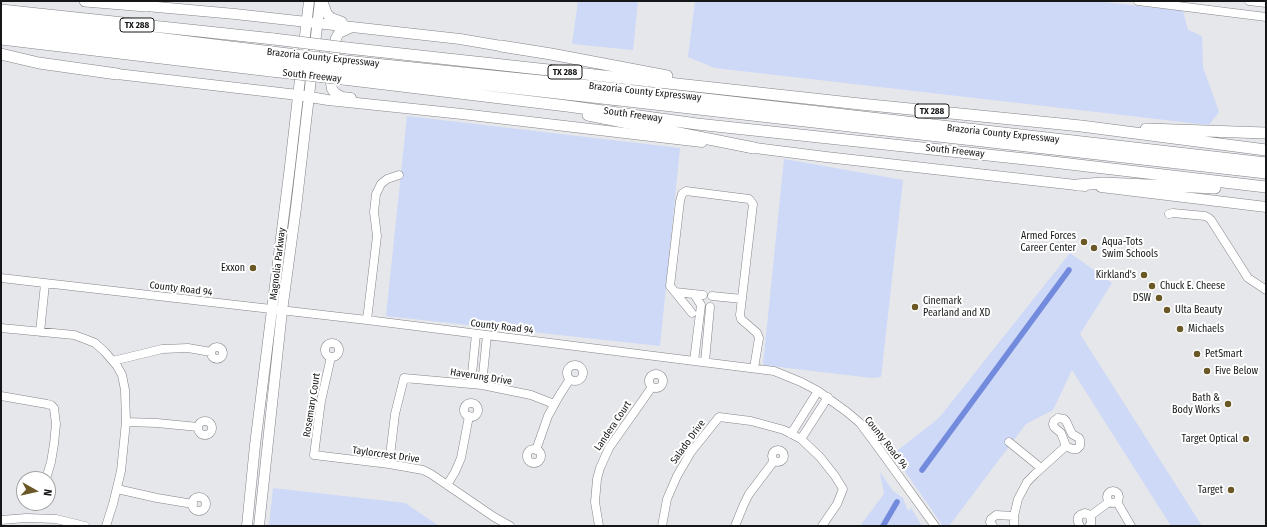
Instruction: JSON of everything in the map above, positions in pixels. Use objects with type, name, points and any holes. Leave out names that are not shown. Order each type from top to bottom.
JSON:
[{"type":"highway","points":[[85,1],[146,6]]},
{"type":"highway","name":"TX 288","points":[[1,10],[784,96],[1081,126],[1266,150]]},
{"type":"highway","name":"Brazoria County Expressway","points":[[1,19],[272,61]]},
{"type":"highway","name":"Brazoria County Expressway","points":[[1,29],[344,70],[1261,173]]},
{"type":"highway","name":"South Freeway","points":[[1,39],[272,61],[344,70],[567,106],[697,124],[1012,157],[1266,187]]},
{"type":"highway","points":[[501,46],[551,54],[655,75],[784,96]]},
{"type":"highway","points":[[1,54],[39,63],[117,74]]},
{"type":"highway","name":"Brazoria County Expressway","points":[[344,70],[600,87],[1266,163]]},
{"type":"highway","points":[[567,106],[592,116],[754,148]]},
{"type":"highway","points":[[1081,126],[1266,133]]},
{"type":"highway","points":[[1081,126],[1160,144],[1266,157]]},
{"type":"highway","points":[[1012,157],[1026,154],[1238,174],[1261,173]]},
{"type":"highway","points":[[1078,185],[1103,183],[1218,188],[1239,184]]},
{"type":"main road","points":[[285,19],[299,13],[306,1]]},
{"type":"main road","name":"Magnolia Parkway","points":[[259,526],[268,435],[285,210],[309,1]]},
{"type":"main road","points":[[321,1],[330,18],[352,27]]},
{"type":"main road","name":"Magnolia Parkway","points":[[247,526],[257,434],[277,310],[291,244],[321,1]]},
{"type":"main road","points":[[146,6],[285,19],[460,39],[501,46]]},
{"type":"main road","points":[[352,27],[339,33],[336,38],[331,83],[332,89],[342,96],[370,105]]},
{"type":"main road","points":[[117,74],[370,105],[462,114],[1266,207]]},
{"type":"main road","points":[[272,92],[290,103],[293,111],[295,126]]},
{"type":"main road","points":[[306,127],[311,112],[318,105],[328,100]]},
{"type":"main road","points":[[285,210],[288,212],[290,217],[289,227],[291,244]]},
{"type":"main road","points":[[257,434],[268,435]]},
{"type":"street","points":[[1138,1],[1266,17]]},
{"type":"street","points":[[1249,1],[1266,3]]},
{"type":"street","points":[[367,320],[377,236],[374,212],[376,194],[381,184],[387,179],[399,175]]},
{"type":"street","points":[[692,313],[670,286],[682,194],[686,191],[749,199],[753,204],[740,314],[741,319],[757,333],[758,338],[754,368]]},
{"type":"street","points":[[1169,214],[1173,213],[1205,216],[1211,220],[1248,278],[1266,290]]},
{"type":"street","name":"County Road 94","points":[[1,278],[367,320],[487,336],[774,370],[801,382],[828,397],[860,423],[935,526]]},
{"type":"street","points":[[40,332],[45,284]]},
{"type":"street","points":[[675,292],[703,295]]},
{"type":"street","points":[[694,294],[701,306],[694,361]]},
{"type":"street","points":[[712,296],[742,299]]},
{"type":"street","points":[[705,362],[710,307],[721,297]]},
{"type":"street","points":[[701,306],[710,307]]},
{"type":"street","points":[[1,328],[74,335],[85,339],[95,343],[114,361],[122,375],[125,390],[126,422],[117,489],[106,526]]},
{"type":"street","points":[[470,384],[476,334]]},
{"type":"street","points":[[482,385],[487,336]]},
{"type":"street","points":[[114,361],[162,349],[188,348],[211,352]]},
{"type":"street","name":"Rosemary Court","points":[[314,456],[321,401],[330,357]]},
{"type":"street","name":"Haverung Drive","points":[[389,464],[396,414],[404,378],[482,385],[531,395],[554,404]]},
{"type":"street","points":[[536,450],[542,430],[554,404],[570,379]]},
{"type":"street","name":"Landera Court","points":[[599,526],[595,502],[596,485],[600,468],[609,448],[652,387]]},
{"type":"street","points":[[818,391],[791,434],[801,439],[827,466],[843,489],[838,504],[822,526]]},
{"type":"street","points":[[1,396],[52,405],[54,408],[56,424],[54,444],[48,471]]},
{"type":"street","points":[[801,439],[828,397]]},
{"type":"street","points":[[447,485],[455,472],[460,458],[469,416]]},
{"type":"street","name":"Salado Drive","points":[[662,526],[668,499],[677,476],[691,452],[719,417],[762,423],[784,430],[791,434]]},
{"type":"street","points":[[126,422],[164,423],[198,427]]},
{"type":"street","points":[[1009,442],[1041,468]]},
{"type":"street","points":[[1014,526],[1014,516],[1018,499],[1027,482],[1066,446]]},
{"type":"street","name":"Taylorcrest Drive","points":[[314,456],[389,464],[424,470],[510,526]]},
{"type":"street","points":[[735,526],[749,494],[774,461]]},
{"type":"street","points":[[117,489],[151,497],[193,504]]},
{"type":"street","points":[[1090,516],[1113,502],[1131,526]]},
{"type":"street","points":[[1080,526],[1077,520],[1080,515],[1085,513],[1090,516],[1092,521],[1089,526]]},
{"type":"street","points":[[993,526],[990,522],[996,515],[1014,516]]},
{"type":"street","points":[[1,520],[26,518],[56,519],[85,526]]},
{"type":"shaded area","points":[[578,1],[638,1],[633,50],[572,44]]},
{"type":"shaded area","points":[[695,1],[1095,1],[1183,11],[1188,30],[1202,36],[1203,67],[1219,112],[1209,125],[715,68],[688,57]]},
{"type":"shaded area","points":[[407,116],[680,148],[660,346],[386,316]]},
{"type":"shaded area","points":[[784,159],[903,180],[881,377],[872,378],[763,365]]},
{"type":"shaded area","points":[[1070,253],[1112,283],[1080,334],[1202,526],[1171,526],[1072,370],[1053,410],[1026,424],[949,526],[943,526],[893,454],[939,418]]},
{"type":"shaded area","points":[[880,472],[893,491],[903,498],[908,511],[911,508],[922,526],[860,526],[884,494]]},
{"type":"shaded area","points":[[273,488],[405,503],[439,526],[269,526]]},
{"type":"waterway","points":[[922,470],[1069,270]]},
{"type":"waterway","points":[[883,526],[897,502]]},
{"type":"place","name":"Armed Forces Career Center","points":[[1084,242]]},
{"type":"place","name":"Aqua-Tots Swim Schools","points":[[1094,248]]},
{"type":"place","name":"Exxon","points":[[253,268]]},
{"type":"place","name":"Kirkland's","points":[[1144,275]]},
{"type":"place","name":"Chuck E. Cheese","points":[[1152,286]]},
{"type":"place","name":"DSW","points":[[1159,298]]},
{"type":"place","name":"Cinemark Pearland and XD","points":[[915,307]]},
{"type":"place","name":"Ulta Beauty","points":[[1167,310]]},
{"type":"place","name":"Michaels","points":[[1180,329]]},
{"type":"place","name":"PetSmart","points":[[1197,354]]},
{"type":"place","name":"Five Below","points":[[1207,371]]},
{"type":"place","name":"Bath & Body Works","points":[[1228,404]]},
{"type":"place","name":"Target Optical","points":[[1246,439]]},
{"type":"place","name":"Target","points":[[1231,490]]}]
